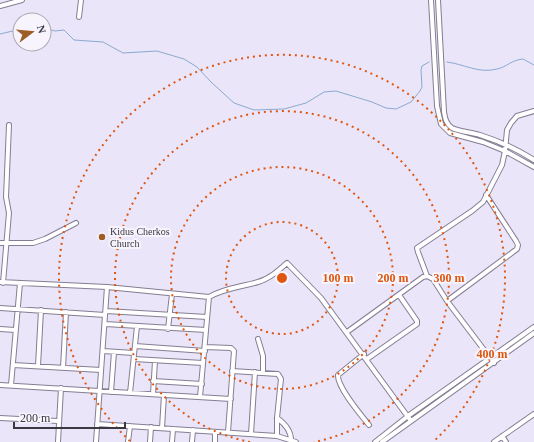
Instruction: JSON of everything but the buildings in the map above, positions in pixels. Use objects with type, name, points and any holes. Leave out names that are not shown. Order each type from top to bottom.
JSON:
[{"type":"street","points":[[0,6],[20,0]]},
{"type":"street","points":[[79,17],[81,0]]},
{"type":"street","points":[[431,0],[437,106],[441,124],[450,133],[456,136],[483,142],[505,151],[534,167]]},
{"type":"street","points":[[438,0],[444,112],[447,122],[453,128],[482,135],[519,150],[534,160]]},
{"type":"street","points":[[494,363],[447,301],[433,279],[427,276],[418,252],[419,246],[483,202],[502,165],[507,130],[517,116],[534,111]]},
{"type":"street","points":[[10,125],[6,197],[9,213],[1,283],[107,287],[209,297],[233,287],[258,282],[277,272],[287,263],[322,298],[411,421]]},
{"type":"street","points":[[447,301],[517,249],[518,245],[516,240],[486,195]]},
{"type":"street","points":[[0,244],[33,243],[45,239],[76,223]]},
{"type":"street","points":[[347,332],[427,276]]},
{"type":"street","points":[[11,385],[20,283]]},
{"type":"street","points":[[96,442],[107,287]]},
{"type":"street","points":[[168,329],[172,294]]},
{"type":"street","points":[[367,359],[417,324],[417,321],[398,295]]},
{"type":"street","points":[[200,397],[209,297]]},
{"type":"street","points":[[0,308],[207,317]]},
{"type":"street","points":[[38,366],[42,310]]},
{"type":"street","points":[[63,368],[66,312]]},
{"type":"street","points":[[105,324],[168,329],[206,330]]},
{"type":"street","points":[[130,393],[137,326]]},
{"type":"street","points":[[374,442],[382,440],[411,421],[491,358],[534,327]]},
{"type":"street","points":[[0,329],[15,330]]},
{"type":"street","points":[[382,440],[408,416],[494,363],[534,333]]},
{"type":"street","points":[[258,339],[263,356],[263,373]]},
{"type":"street","points":[[135,346],[233,349],[228,432]]},
{"type":"street","points":[[103,351],[134,353]]},
{"type":"street","points":[[111,392],[114,352]]},
{"type":"street","points":[[364,354],[338,375],[337,378],[343,389],[369,425]]},
{"type":"street","points":[[134,359],[204,363]]},
{"type":"street","points":[[153,394],[155,361]]},
{"type":"street","points":[[13,364],[101,370]]},
{"type":"street","points":[[232,371],[278,374],[280,377],[277,418],[278,436]]},
{"type":"street","points":[[251,434],[254,372]]},
{"type":"street","points":[[153,381],[202,384]]},
{"type":"street","points":[[0,385],[231,399]]},
{"type":"street","points":[[58,442],[61,388]]},
{"type":"street","points":[[162,428],[164,395]]},
{"type":"street","points":[[494,442],[534,414]]},
{"type":"street","points":[[0,418],[58,421]]},
{"type":"street","points":[[277,418],[286,426],[294,441]]},
{"type":"street","points":[[97,424],[278,436],[294,441]]},
{"type":"street","points":[[128,442],[130,426]]},
{"type":"street","points":[[150,442],[151,428]]},
{"type":"street","points":[[172,442],[173,429]]},
{"type":"street","points":[[192,442],[193,430]]},
{"type":"street","points":[[215,432],[215,442]]},
{"type":"street","points":[[502,436],[506,442]]},
{"type":"waterway","points":[[52,30],[64,30],[74,40],[103,42],[123,53],[157,51],[184,59],[197,67],[234,103],[254,110],[284,109],[306,103],[324,92],[336,91],[386,108],[396,109],[411,102],[420,91],[422,87],[422,66],[429,62]]},
{"type":"waterway","points":[[0,34],[12,31]]},
{"type":"waterway","points":[[447,62],[478,70],[500,68],[523,59],[534,65]]},
{"type":"place","name":"Kidus Cherkos Church","points":[[102,237]]}]
